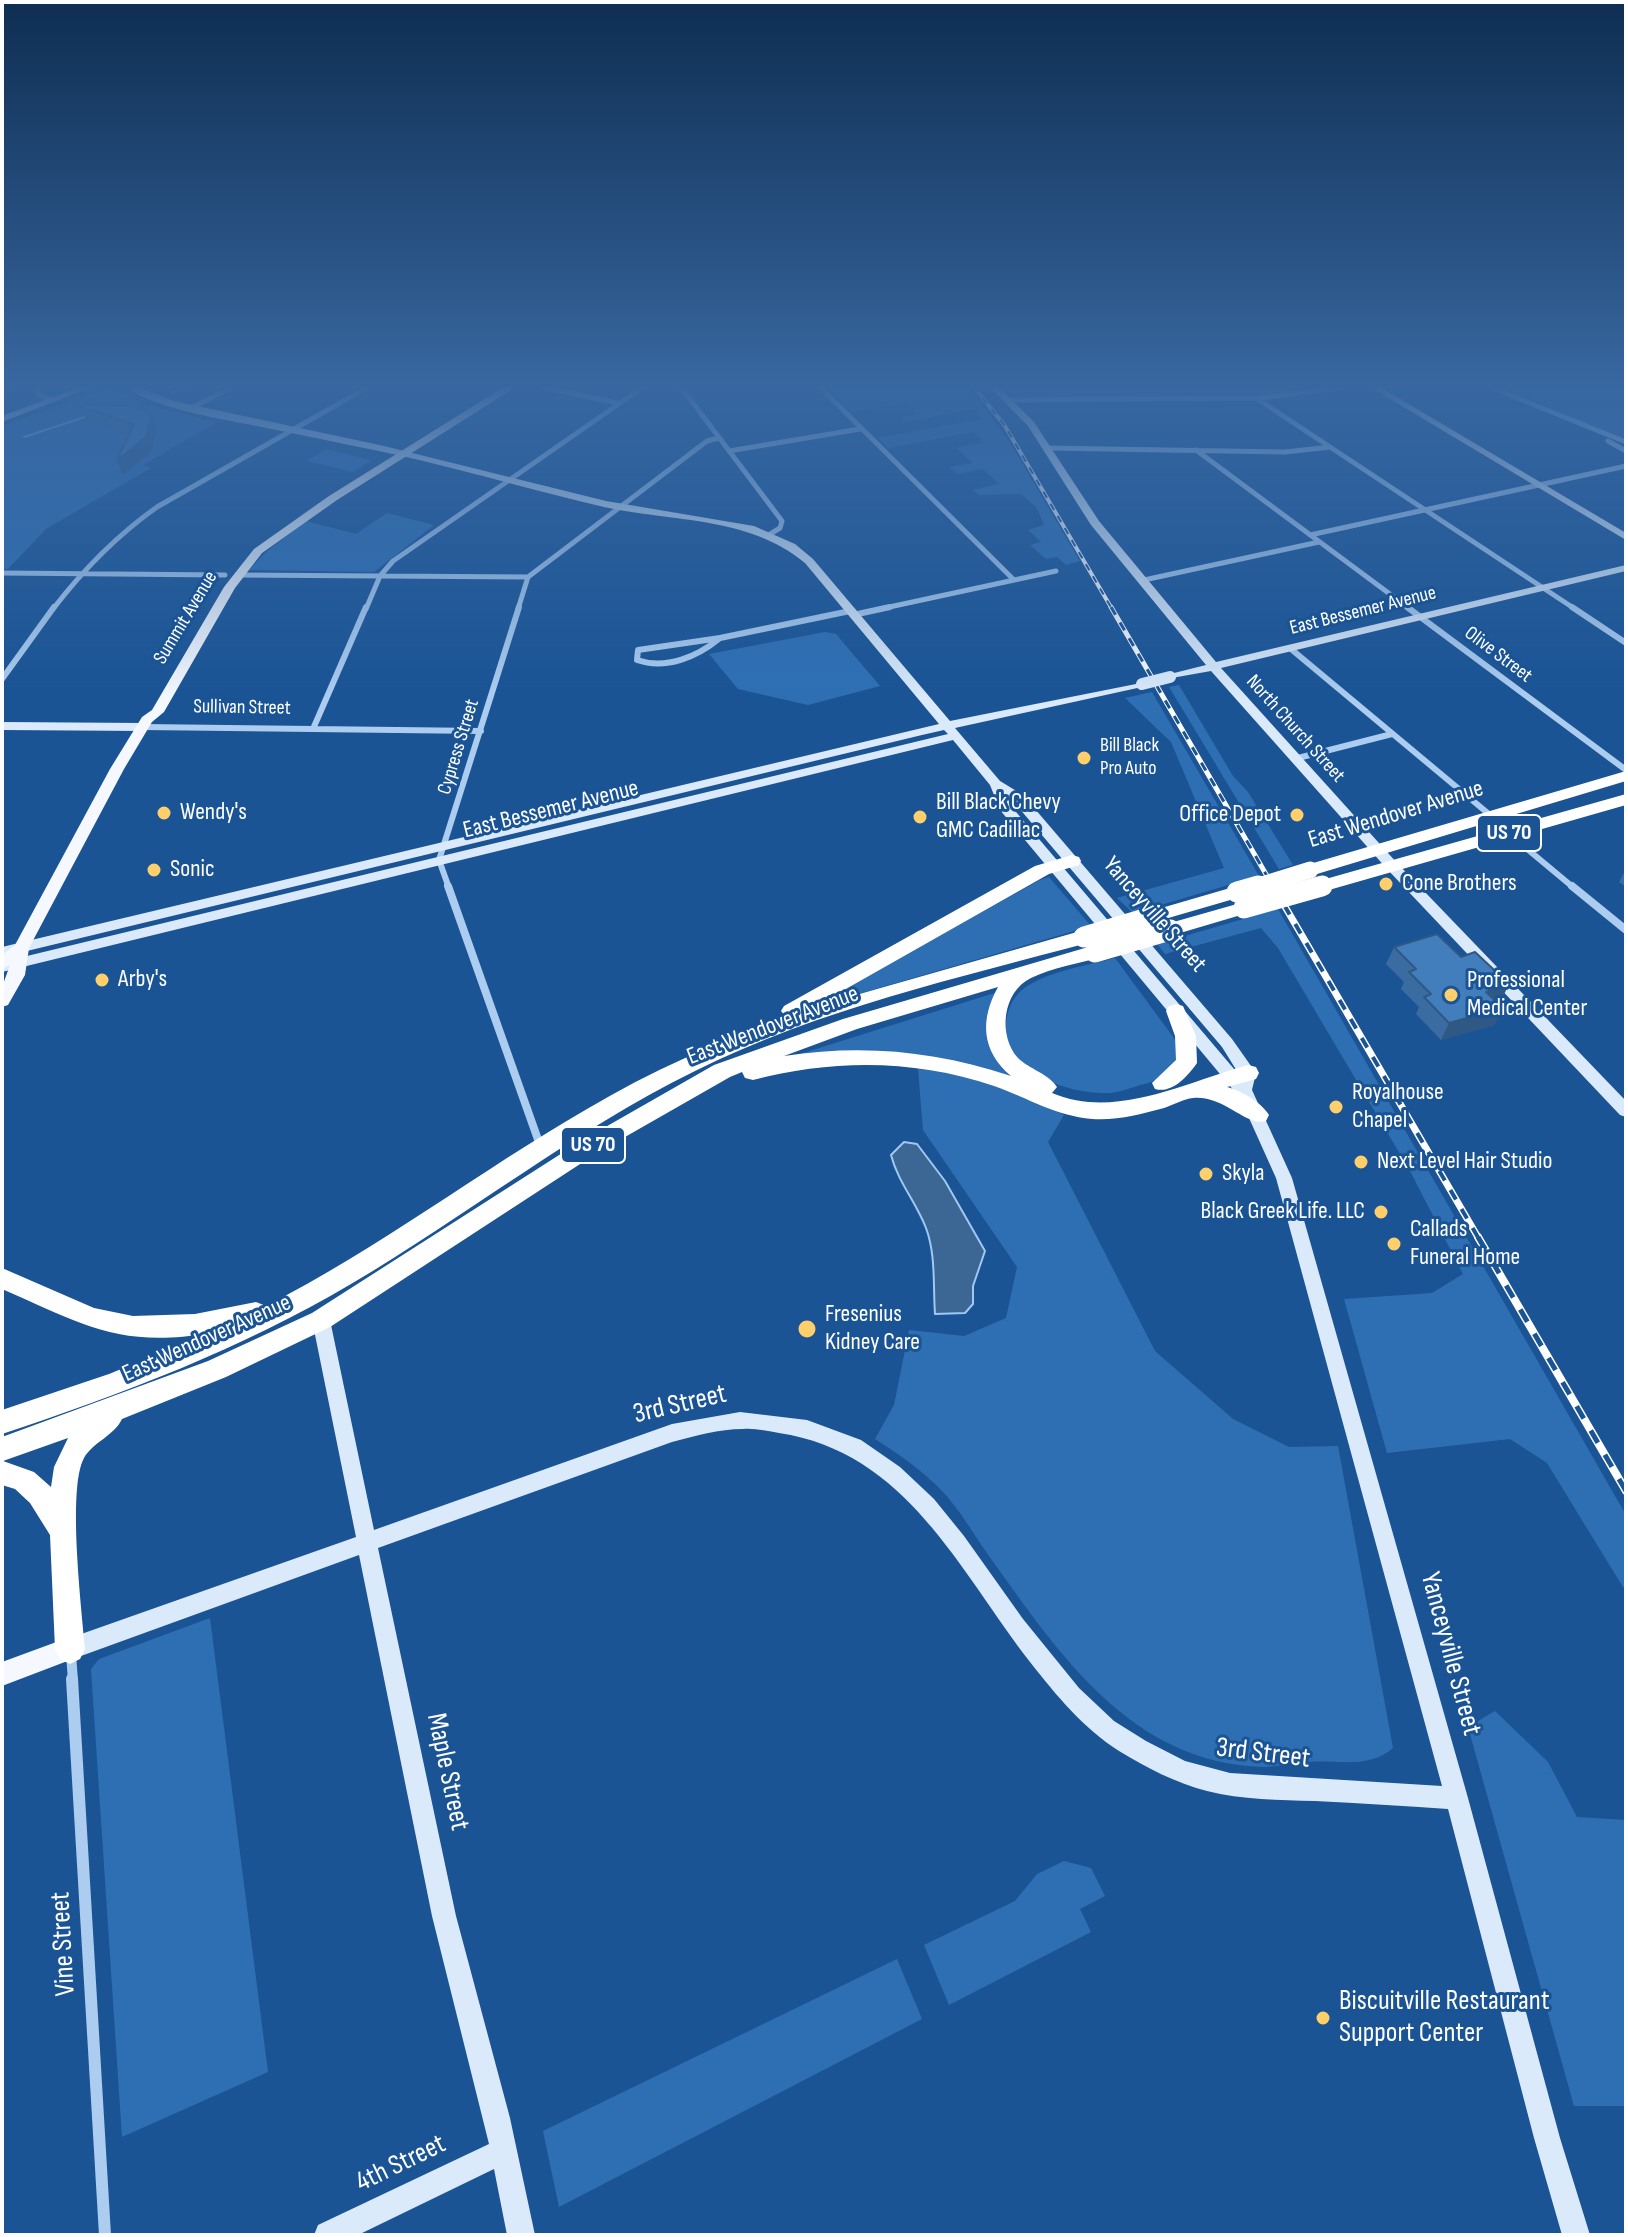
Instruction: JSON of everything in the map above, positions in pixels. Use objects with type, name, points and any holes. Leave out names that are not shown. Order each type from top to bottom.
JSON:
[{"type":"highway","name":"East Wendover Avenue","points":[[1316,878],[1376,849],[1626,773]]},
{"type":"highway","name":"East Wendover Avenue","points":[[2,1422],[76,1399],[199,1350],[300,1301],[637,1090],[741,1039],[852,1001],[1090,944],[1316,878],[1392,866],[1626,799]]},
{"type":"highway","points":[[741,1039],[1042,870],[1064,863]]},
{"type":"highway","name":"East Wendover Avenue","points":[[2,1449],[122,1407],[217,1369],[321,1320],[672,1098],[722,1071],[850,1024],[1024,971],[1090,944]]},
{"type":"highway","points":[[1024,971],[1000,998],[992,1023],[996,1043],[1008,1060],[1031,1080],[1085,1097],[1112,1097],[1237,1075]]},
{"type":"highway","points":[[1173,1088],[1186,1063],[1186,1035],[1176,1011]]},
{"type":"highway","points":[[672,1098],[765,1069],[816,1059],[897,1058],[944,1064],[1008,1083],[1075,1109],[1106,1111],[1141,1105],[1173,1088],[1222,1093],[1258,1115]]},
{"type":"highway","points":[[321,1320],[327,1297],[361,1265]]},
{"type":"highway","points":[[2,1278],[91,1317],[126,1327],[165,1329],[222,1320],[300,1301]]},
{"type":"highway","points":[[70,1649],[63,1534],[66,1470],[72,1452],[122,1407]]},
{"type":"highway","points":[[2,1473],[18,1475],[43,1494],[63,1534]]},
{"type":"main road","name":"Summit Avenue","points":[[2,1001],[17,975],[11,960],[145,723],[153,699],[231,575],[271,539],[343,491]]},
{"type":"main road","name":"Yanceyville Street","points":[[539,491],[617,511],[736,525],[764,532],[803,555],[996,784],[1005,807],[1064,863],[1237,1075],[1258,1115],[1284,1178],[1576,2235]]},
{"type":"main road","name":"North Church Street","points":[[1075,491],[1095,523],[1294,759],[1626,1111]]},
{"type":"main road","points":[[1549,491],[1626,537]]},
{"type":"main road","name":"East Bessemer Avenue","points":[[11,960],[356,865],[1083,704],[1110,692],[1626,568]]},
{"type":"main road","points":[[1170,677],[1206,679],[1234,690]]},
{"type":"main road","name":"Sullivan Street","points":[[2,726],[145,723]]},
{"type":"main road","name":"East Bessemer Avenue","points":[[11,960],[333,886],[950,731]]},
{"type":"main road","name":"Yanceyville Street","points":[[1064,863],[1176,1011],[1237,1075]]},
{"type":"main road","points":[[333,886],[356,865]]},
{"type":"main road","name":"East Bessemer Avenue","points":[[2,952],[11,960]]},
{"type":"main road","points":[[1608,1093],[1626,1086]]},
{"type":"main road","name":"Maple Street","points":[[321,1320],[444,1916],[521,2235]]},
{"type":"main road","name":"3rd Street","points":[[2,1674],[672,1433],[747,1420],[798,1427],[835,1438],[867,1453],[904,1480],[935,1513],[1029,1645],[1074,1699],[1114,1735],[1153,1757],[1209,1780],[1268,1789],[1457,1798]]},
{"type":"main road","name":"4th Street","points":[[328,2235],[503,2151]]},
{"type":"street","points":[[2,679],[79,574],[126,529],[184,491]]},
{"type":"street","points":[[313,729],[380,576],[421,539],[492,491]]},
{"type":"street","points":[[2,573],[528,577],[642,491]]},
{"type":"street","points":[[760,491],[782,521],[780,528],[767,536]]},
{"type":"street","points":[[924,491],[1014,580]]},
{"type":"street","name":"Olive Street","points":[[1252,491],[1626,773]]},
{"type":"street","points":[[1398,491],[1626,643]]},
{"type":"street","points":[[1310,535],[1509,491]]},
{"type":"street","points":[[1144,580],[1319,542]]},
{"type":"street","points":[[720,638],[694,654],[667,663],[637,660],[638,650],[642,649],[720,638],[1056,571]]},
{"type":"street","name":"Cypress Street","points":[[439,860],[528,577]]},
{"type":"street","points":[[1291,649],[1490,815]]},
{"type":"street","name":"Sullivan Street","points":[[145,723],[481,731]]},
{"type":"street","points":[[1294,759],[1392,734]]},
{"type":"street","points":[[1508,833],[1626,930]]},
{"type":"street","points":[[439,860],[541,1149]]},
{"type":"street","name":"Vine Street","points":[[70,1649],[105,2235]]},
{"type":"shaded area","points":[[2,491],[111,491],[46,529],[8,569],[2,569]]},
{"type":"shaded area","points":[[974,491],[1039,491],[1080,561],[1066,565],[1057,557],[1046,559],[1030,545],[1041,542],[1028,530],[1044,525],[1037,508],[1021,494],[979,495]]},
{"type":"shaded area","points":[[387,513],[434,525],[374,572],[249,570],[266,552],[306,521],[356,534]]},
{"type":"shaded area","points":[[825,632],[836,634],[880,686],[808,705],[738,689],[709,654]]},
{"type":"shaded area","points":[[1179,685],[1233,776],[1248,792],[1293,865],[1279,869],[1169,687]]},
{"type":"shaded area","points":[[1152,692],[1259,876],[1133,913],[1117,898],[1224,868],[1171,742],[1125,698]]},
{"type":"shaded area","points":[[1049,877],[1091,926],[807,1009],[1040,880]]},
{"type":"shaded area","points":[[1278,909],[1626,1515],[1626,1592],[1547,1463],[1510,1439],[1387,1453],[1344,1299],[1432,1293],[1463,1274],[1410,1171],[1278,948],[1261,928],[1165,954],[1157,944]]},
{"type":"shaded area","points":[[1115,958],[1179,1045],[1171,1070],[1155,1080],[1122,1091],[1095,1093],[1059,1085],[1026,1067],[1014,1055],[1007,1040],[1006,1022],[1016,996],[1043,978]]},
{"type":"shaded area","points":[[1001,991],[994,1003],[1021,1080],[993,1071],[784,1059]]},
{"type":"shaded area","points":[[918,1069],[949,1072],[1014,1092],[1064,1115],[1048,1142],[1155,1351],[1233,1419],[1289,1447],[1338,1446],[1393,1748],[1383,1755],[1362,1761],[1305,1762],[1263,1767],[1216,1761],[1174,1746],[1136,1724],[1102,1696],[1071,1664],[943,1492],[910,1463],[875,1439],[894,1405],[909,1330],[964,1336],[1006,1318],[1017,1267],[923,1130]]},
{"type":"shaded area","points":[[904,1142],[917,1144],[945,1181],[985,1251],[973,1286],[973,1304],[965,1313],[935,1314],[929,1238],[891,1155]]},
{"type":"shaded area","points":[[210,1618],[268,2072],[122,2137],[91,1669],[99,1659]]},
{"type":"shaded area","points":[[1495,1711],[1548,1762],[1577,1817],[1626,1820],[1626,2106],[1574,2106],[1468,1727]]},
{"type":"shaded area","points":[[1064,1861],[1091,1868],[1105,1896],[1080,1909],[1091,1932],[949,2005],[924,1945],[1015,1901],[1037,1874]]},
{"type":"shaded area","points":[[897,1959],[922,2019],[559,2207],[543,2131]]},
{"type":"building","points":[[1437,934],[1461,957],[1475,952],[1509,984],[1486,992],[1503,1008],[1449,1023],[1424,997],[1431,994],[1409,972],[1416,969],[1394,947]]},
{"type":"railway","points":[[1043,491],[1112,609]]},
{"type":"railway","points":[[1111,607],[1274,888]]},
{"type":"railway","points":[[1273,886],[1479,1239]]},
{"type":"railway","points":[[1478,1237],[1626,1491]]},
{"type":"place","name":"Bill Black Pro Auto","points":[[1084,758]]},
{"type":"place","name":"Wendy's","points":[[164,813]]},
{"type":"place","name":"Office Depot","points":[[1297,815]]},
{"type":"place","name":"Bill Black Chevy GMC Cadillac","points":[[920,817]]},
{"type":"place","name":"Sonic","points":[[154,870]]},
{"type":"place","name":"Cone Brothers","points":[[1386,884]]},
{"type":"place","name":"Arby's","points":[[102,980]]},
{"type":"place","name":"Professional Medical Center","points":[[1451,995]]},
{"type":"place","name":"Royalhouse Chapel","points":[[1336,1107]]},
{"type":"place","name":"Next Level Hair Studio","points":[[1361,1162]]},
{"type":"place","name":"Skyla","points":[[1206,1174]]},
{"type":"place","name":"Black Greek Life. LLC","points":[[1381,1212]]},
{"type":"place","name":"Callads Funeral Home","points":[[1394,1244]]},
{"type":"place","name":"Fresenius Kidney Care","points":[[807,1329]]},
{"type":"place","name":"Biscuitville Restaurant Support Center","points":[[1323,2018]]}]
